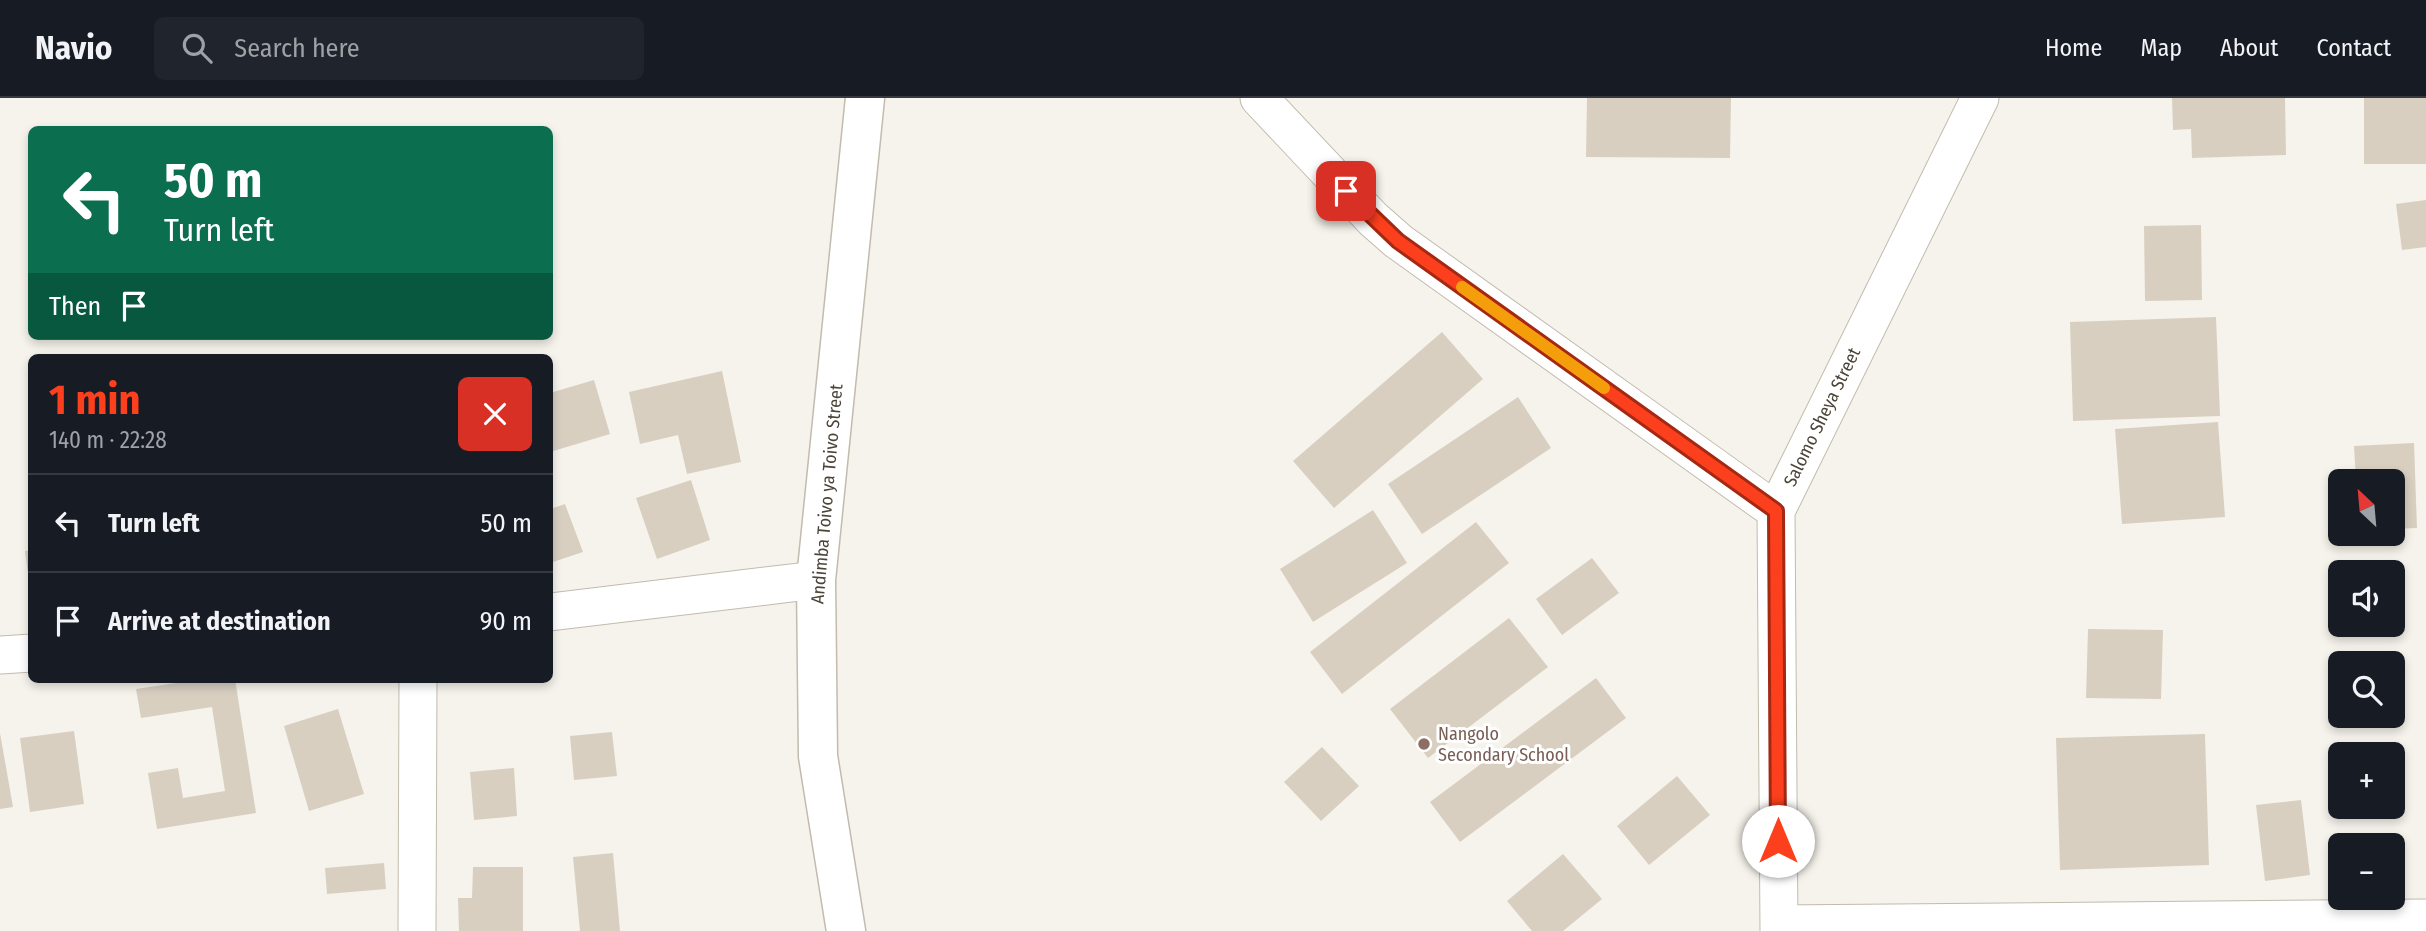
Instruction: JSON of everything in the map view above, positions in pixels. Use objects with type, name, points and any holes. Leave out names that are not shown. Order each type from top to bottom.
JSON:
[{"type":"street","name":"Andimba Toivo ya Toivo Street","points":[[846,931],[818,756],[816,580],[865,98]]},
{"type":"street","points":[[1259,98],[1373,219],[1398,241],[1776,511]]},
{"type":"street","name":"Salomo Sheya Street","points":[[1779,927],[1776,511],[1980,98]]},
{"type":"street","points":[[553,612],[816,580]]},
{"type":"street","points":[[0,655],[28,653]]},
{"type":"street","points":[[417,931],[418,683]]},
{"type":"street","points":[[1779,927],[2426,918]]},
{"type":"building","points":[[1587,98],[1731,98],[1730,158],[1586,157]]},
{"type":"building","points":[[2172,98],[2285,98],[2286,155],[2192,158],[2191,129],[2173,130]]},
{"type":"building","points":[[2364,98],[2426,98],[2426,164],[2364,164]]},
{"type":"building","points":[[2426,200],[2426,247],[2402,250],[2396,204]]},
{"type":"building","points":[[2201,225],[2202,300],[2145,301],[2144,226]]},
{"type":"building","points":[[2216,317],[2220,416],[2073,421],[2070,322]]},
{"type":"building","points":[[1442,332],[1483,379],[1334,508],[1293,461]]},
{"type":"building","points":[[722,371],[741,462],[687,474],[678,435],[640,444],[629,392]]},
{"type":"building","points":[[594,380],[610,434],[553,451],[553,392]]},
{"type":"building","points":[[1518,397],[1551,448],[1422,534],[1388,484]]},
{"type":"building","points":[[2218,422],[2225,517],[2122,524],[2115,429]]},
{"type":"building","points":[[2414,443],[2417,528],[2405,528],[2405,469],[2355,469],[2354,446]]},
{"type":"building","points":[[691,480],[710,540],[657,559],[636,498]]},
{"type":"building","points":[[565,504],[583,552],[553,562],[553,508]]},
{"type":"building","points":[[1373,510],[1407,563],[1313,622],[1280,569]]},
{"type":"building","points":[[1476,522],[1509,563],[1342,694],[1310,652]]},
{"type":"building","points":[[25,551],[28,551],[28,574]]},
{"type":"building","points":[[1592,558],[1619,593],[1562,635],[1536,599]]},
{"type":"building","points":[[1509,618],[1548,667],[1428,758],[1390,709]]},
{"type":"building","points":[[2088,629],[2163,630],[2161,699],[2086,698]]},
{"type":"building","points":[[1596,678],[1626,718],[1460,842],[1430,802]]},
{"type":"building","points":[[176,683],[236,683],[256,813],[157,829],[148,773],[178,768],[183,798],[225,791],[212,707],[141,718],[136,689]]},
{"type":"building","points":[[338,709],[364,794],[309,811],[284,726]]},
{"type":"building","points":[[74,731],[84,804],[30,812],[20,738]]},
{"type":"building","points":[[612,732],[617,776],[574,780],[570,736]]},
{"type":"building","points":[[0,733],[13,807],[0,809]]},
{"type":"building","points":[[2205,734],[2209,865],[2060,870],[2056,738]]},
{"type":"building","points":[[1322,747],[1359,786],[1321,821],[1284,782]]},
{"type":"building","points":[[514,768],[517,816],[474,820],[470,772]]},
{"type":"building","points":[[1677,776],[1710,815],[1649,865],[1617,826]]},
{"type":"building","points":[[2301,800],[2310,875],[2265,881],[2256,805]]},
{"type":"building","points":[[613,853],[620,931],[580,931],[573,857]]},
{"type":"building","points":[[1563,854],[1602,899],[1563,931],[1532,931],[1507,901]]},
{"type":"building","points":[[384,863],[386,889],[327,894],[325,868]]},
{"type":"building","points":[[473,867],[523,867],[523,931],[459,931],[458,898],[472,898]]},
{"type":"slow traffic","points":[[1462,287],[1604,388]]},
{"type":"place","name":"Nangolo Secondary School","points":[[1424,744]]},
{"type":"route","points":[[1346,191],[1398,241],[1776,511],[1778,841]]}]
